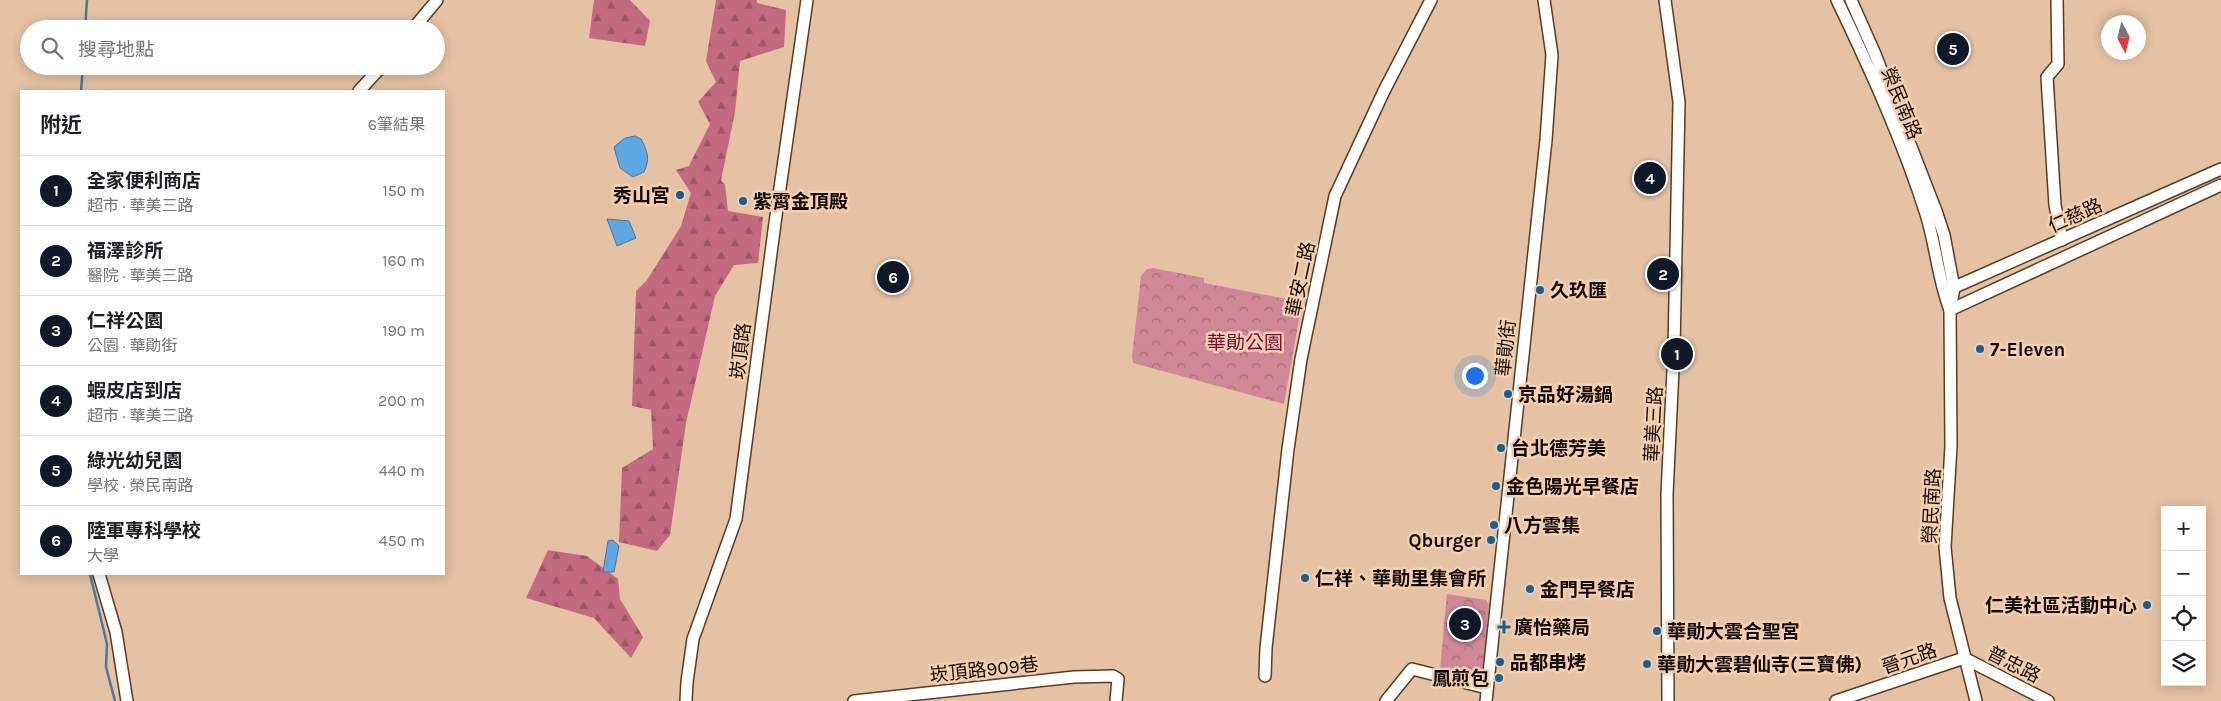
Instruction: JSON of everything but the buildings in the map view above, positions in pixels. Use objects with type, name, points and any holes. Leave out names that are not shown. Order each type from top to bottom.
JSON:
[{"type":"street","points":[[420,20],[437,0]]},
{"type":"street","name":"崁頂路","points":[[686,701],[693,639],[736,519],[773,233],[808,0]]},
{"type":"street","name":"華安二路","points":[[1265,676],[1266,648],[1288,449],[1301,359],[1335,196],[1384,92],[1432,0]]},
{"type":"street","name":"華勛街","points":[[1486,701],[1546,140],[1552,56],[1544,0]]},
{"type":"street","name":"華美三路","points":[[1665,0],[1679,102],[1674,349],[1667,494],[1668,701]]},
{"type":"street","name":"榮民南路","points":[[1837,0],[1870,56]]},
{"type":"street","name":"榮民南路","points":[[1851,0],[1870,56],[1936,211],[1944,235],[1950,310],[1951,446],[1945,547],[1950,598],[1976,701]]},
{"type":"street","points":[[2057,0],[2058,64],[2047,77],[2055,206],[2062,240]]},
{"type":"street","points":[[359,90],[373,75]]},
{"type":"street","name":"仁慈路","points":[[1949,290],[2221,169]]},
{"type":"street","name":"仁慈路","points":[[1950,310],[2221,185]]},
{"type":"street","points":[[100,575],[116,632],[127,701]]},
{"type":"street","name":"晉元路","points":[[1836,701],[1964,658]]},
{"type":"street","name":"普忠路","points":[[1964,658],[2048,701]]},
{"type":"street","points":[[1386,701],[1412,669],[1487,688]]},
{"type":"street","name":"崁頂路909巷","points":[[854,701],[1074,677],[1113,676],[1118,679],[1116,701]]},
{"type":"green space","points":[[594,0],[630,0],[650,21],[645,46],[589,38]]},
{"type":"green space","points":[[716,0],[757,0],[757,3],[786,10],[784,47],[740,61],[735,112],[721,180],[725,185],[728,211],[763,217],[758,263],[734,265],[715,296],[686,423],[670,535],[657,551],[619,542],[622,468],[653,449],[651,410],[632,406],[636,291],[647,280],[681,226],[691,193],[676,170],[689,166],[710,124],[698,102],[716,82],[706,61]]},
{"type":"green space","name":"華勛公園","points":[[1153,268],[1204,278],[1204,283],[1302,302],[1284,404],[1133,363],[1132,357],[1141,276],[1147,269]]},
{"type":"green space","points":[[548,550],[587,556],[618,579],[620,599],[643,637],[631,658],[594,618],[526,598]]},
{"type":"green space","points":[[1447,594],[1486,600],[1489,605],[1482,675],[1477,678],[1440,670]]},
{"type":"water","points":[[635,136],[641,139],[648,159],[644,172],[633,177],[620,168],[614,147],[625,138]]},
{"type":"water","points":[[607,219],[629,221],[636,238],[617,246]]},
{"type":"water","points":[[613,540],[619,546],[614,572],[603,572],[608,541]]},
{"type":"waterway","points":[[86,20],[87,0]]},
{"type":"waterway","points":[[81,90],[82,75]]},
{"type":"waterway","points":[[90,575],[107,644],[106,667],[115,701]]},
{"type":"place","name":"綠光幼兒園","points":[[1953,49]]},
{"type":"place","name":"蝦皮店到店","points":[[1650,178]]},
{"type":"place","name":"秀山宮","points":[[680,195]]},
{"type":"place","name":"紫霄金頂殿","points":[[743,201]]},
{"type":"place","name":"福澤診所","points":[[1663,274]]},
{"type":"place","name":"陸軍專科學校","points":[[893,277]]},
{"type":"place","name":"久玖匯","points":[[1540,290]]},
{"type":"place","name":"7-Eleven","points":[[1980,349]]},
{"type":"place","name":"全家便利商店","points":[[1677,354]]},
{"type":"place","name":"京品好湯鍋","points":[[1508,394]]},
{"type":"place","name":"台北德芳美","points":[[1501,448]]},
{"type":"place","name":"金色陽光早餐店","points":[[1496,486]]},
{"type":"place","name":"八方雲集","points":[[1494,525]]},
{"type":"place","name":"Qburger","points":[[1491,540]]},
{"type":"place","name":"仁祥、華勛里集會所","points":[[1305,578]]},
{"type":"place","name":"金門早餐店","points":[[1530,589]]},
{"type":"place","name":"仁美社區活動中心","points":[[2147,605]]},
{"type":"place","name":"仁祥公園","points":[[1465,624]]},
{"type":"place","name":"廣怡藥局","points":[[1504,627]]},
{"type":"place","name":"華勛大雲合聖宮","points":[[1657,631]]},
{"type":"place","name":"品都串烤","points":[[1500,662]]},
{"type":"place","name":"華勛大雲碧仙寺(三寶佛)","points":[[1647,664]]},
{"type":"place","name":"鳳煎包","points":[[1499,678]]}]
